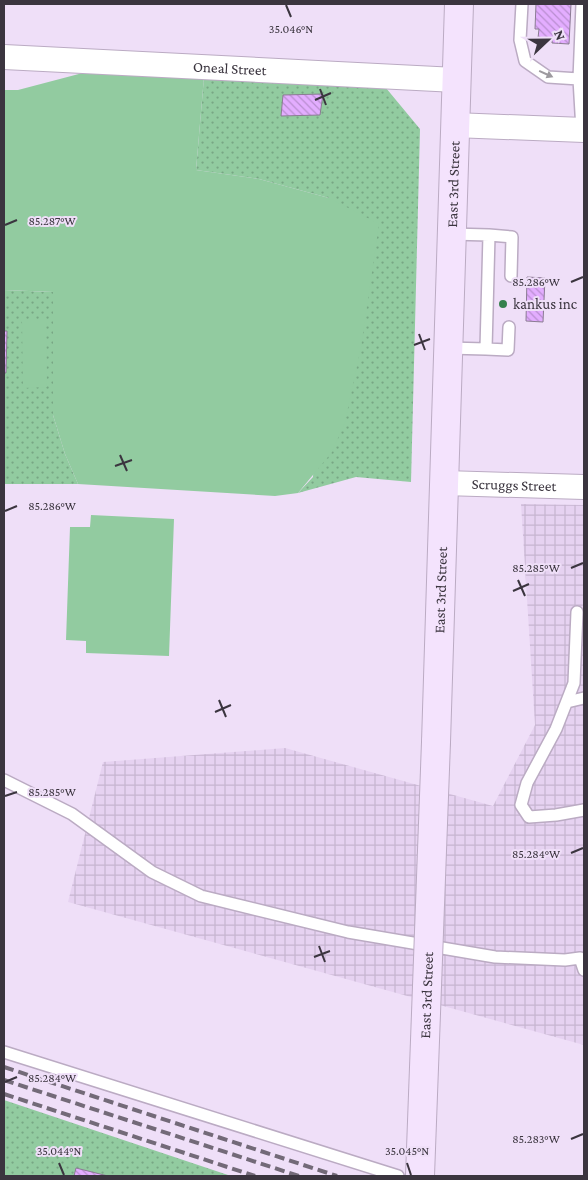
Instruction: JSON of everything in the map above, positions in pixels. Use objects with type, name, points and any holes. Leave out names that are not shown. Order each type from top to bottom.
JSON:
[{"type":"main road","name":"East 3rd Street","points":[[420,1176],[436,742],[459,4]]},
{"type":"street","name":"Oneal Street","points":[[4,57],[456,80]]},
{"type":"street","points":[[454,125],[583,130]]},
{"type":"street","name":"Scruggs Street","points":[[444,483],[584,487]]},
{"type":"lane","points":[[522,4],[520,40],[525,61],[548,77],[579,80]]},
{"type":"lane","points":[[582,4],[579,80],[583,130]]},
{"type":"lane","points":[[451,234],[512,237],[511,276]]},
{"type":"lane","points":[[486,349],[489,235]]},
{"type":"lane","points":[[448,348],[508,350],[509,328]]},
{"type":"lane","points":[[577,612],[574,684],[556,729],[527,783],[521,805],[528,817],[584,810]]},
{"type":"lane","points":[[567,702],[584,698]]},
{"type":"lane","points":[[4,780],[72,814],[152,872],[201,896],[348,932],[495,957],[565,960],[582,956],[584,970]]},
{"type":"lane","points":[[4,1052],[398,1176]]},
{"type":"shaded area","points":[[521,504],[584,505],[584,1045],[68,902],[103,762],[285,748],[493,806],[535,725]]},
{"type":"green space","points":[[94,70],[204,77],[196,170],[259,179],[329,198],[379,224],[361,347],[345,422],[332,452],[298,493],[275,496],[78,484],[65,454],[53,415],[53,292],[4,290],[4,90],[18,90]]},
{"type":"green space","points":[[204,77],[386,88],[420,129],[411,482],[356,477],[298,493],[313,477],[329,198],[259,179],[196,170]]},
{"type":"green space","points":[[4,290],[53,292],[53,415],[65,454],[78,484],[4,484],[4,373],[6,373],[7,331],[4,331]]},
{"type":"green space","points":[[22,321],[46,321],[47,387],[23,388]]},
{"type":"green space","points":[[91,515],[174,519],[169,656],[86,653],[86,641],[66,640],[70,527],[90,527]]},
{"type":"green space","points":[[4,1100],[231,1176],[4,1176]]},
{"type":"building","points":[[536,4],[571,4],[569,44],[552,43],[552,39],[538,38],[539,29],[535,29]]},
{"type":"building","points":[[323,94],[320,115],[281,116],[283,95]]},
{"type":"building","points":[[527,277],[545,278],[543,322],[526,321]]},
{"type":"building","points":[[4,331],[7,331],[6,373],[4,373]]},
{"type":"building","points":[[76,1168],[108,1176],[74,1176]]},
{"type":"railway","points":[[4,1067],[337,1176]]},
{"type":"railway","points":[[4,1080],[299,1176]]},
{"type":"railway","points":[[4,1094],[255,1176]]},
{"type":"place","name":"kankus inc","points":[[503,304]]}]
